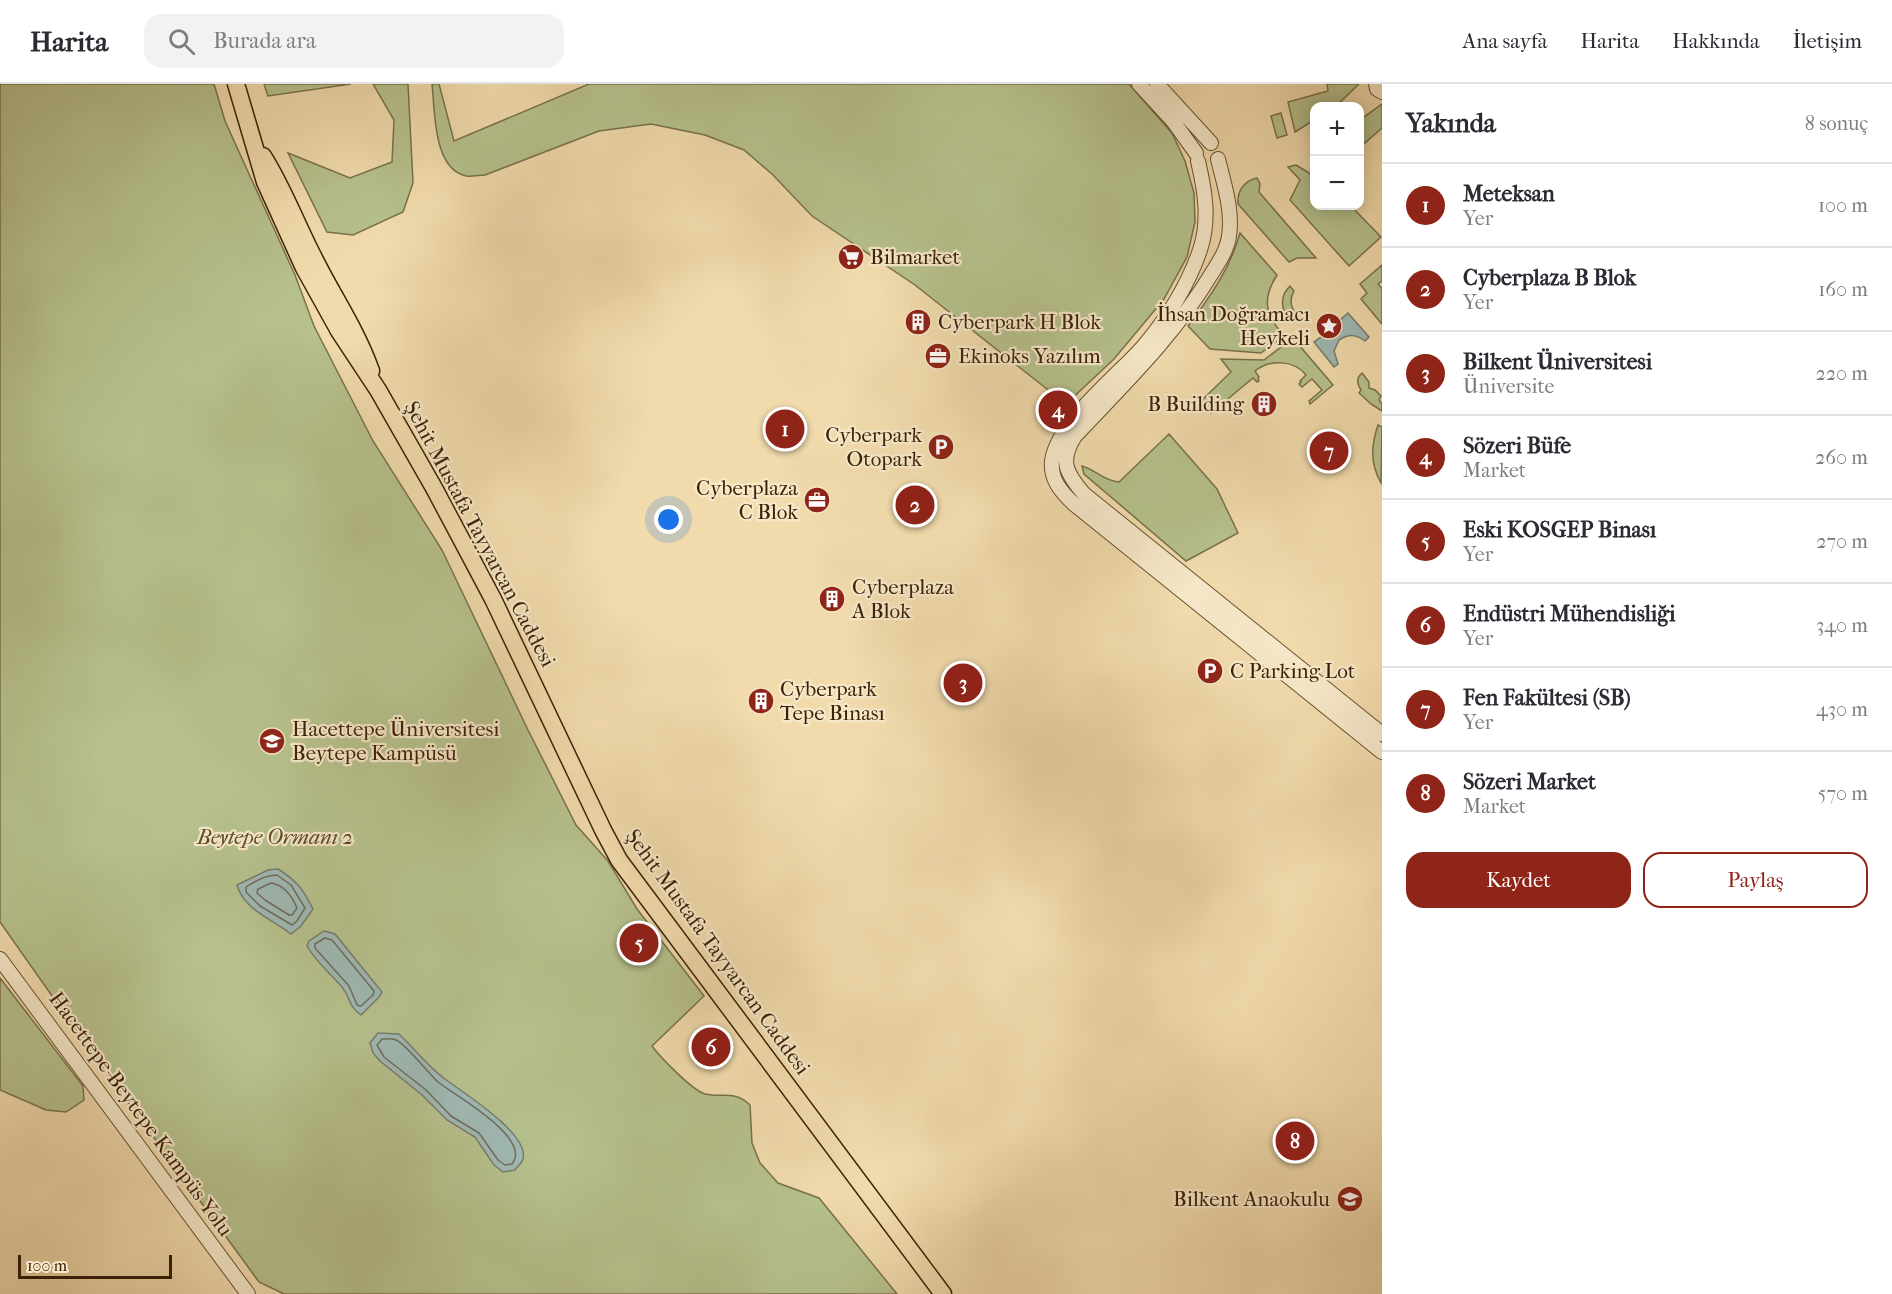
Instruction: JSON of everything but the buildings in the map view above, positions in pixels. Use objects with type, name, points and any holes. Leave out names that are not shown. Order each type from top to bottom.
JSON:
[{"type":"main road","name":"Şehit Mustafa Tayyarcan Caddesi","points":[[236,84],[255,143],[275,174],[322,288],[353,354],[378,390],[434,488],[493,599],[619,860],[944,1294]]},
{"type":"street","points":[[1139,84],[1173,121],[1197,157],[1208,165],[1218,159]]},
{"type":"street","points":[[1157,84],[1218,149],[1218,159],[1228,199],[1229,237],[1224,252],[1199,295],[1160,346],[1076,436],[1069,446],[1066,469],[1083,494],[1382,734]]},
{"type":"street","points":[[1376,84],[1377,89],[1382,92]]},
{"type":"street","points":[[1211,143],[1201,144],[1197,157],[1204,191],[1206,219],[1204,236],[1191,274],[1142,348],[1074,419],[1062,435],[1054,452],[1053,475],[1057,485],[1074,504],[1382,752]]},
{"type":"street","name":"Hacettepe-Beytepe Kampüs Yolu","points":[[0,959],[248,1294]]},
{"type":"green space","name":"Beytepe Ormanı 2","points":[[0,84],[214,84],[225,121],[295,275],[314,326],[373,441],[442,550],[576,825],[608,861],[637,909],[704,996],[652,1046],[677,1073],[699,1091],[711,1095],[734,1096],[750,1105],[752,1143],[760,1163],[778,1183],[819,1198],[897,1294],[284,1294],[259,1282],[0,922]]},
{"type":"green space","points":[[264,84],[351,84],[268,96]]},
{"type":"green space","points":[[373,84],[408,84],[413,183],[403,212],[353,235],[327,232],[288,153],[350,178],[392,162],[394,120]]},
{"type":"green space","points":[[432,84],[439,84],[454,141],[589,84],[1129,84],[1172,133],[1185,161],[1194,193],[1195,222],[1187,257],[1164,299],[1114,359],[1066,404],[915,285],[812,216],[772,174],[744,150],[705,135],[651,124],[599,131],[485,175],[466,176],[455,171],[447,162],[442,151],[435,123]]},
{"type":"green space","points":[[1327,84],[1359,84],[1340,102],[1310,102],[1310,123],[1295,132],[1288,102],[1328,91]]},
{"type":"green space","points":[[1382,104],[1382,128],[1364,144],[1364,117]]},
{"type":"green space","points":[[1281,113],[1287,135],[1277,138],[1271,116]]},
{"type":"green space","points":[[1296,165],[1310,174],[1310,210],[1355,210],[1381,237],[1349,266],[1290,200],[1300,180],[1288,167]]},
{"type":"green space","points":[[1257,178],[1260,184],[1259,192],[1316,258],[1297,258],[1289,262],[1238,204],[1242,187]]},
{"type":"green space","points":[[1240,233],[1277,275],[1267,300],[1273,321],[1284,336],[1261,353],[1210,349],[1188,326],[1225,271]]},
{"type":"green space","points":[[1382,265],[1382,281],[1378,284],[1382,289],[1382,324],[1361,299],[1367,293],[1360,284]]},
{"type":"green space","points":[[1290,286],[1294,291],[1291,302],[1298,318],[1296,320],[1287,318],[1283,305],[1284,294]]},
{"type":"green space","points":[[1293,338],[1333,385],[1310,404],[1309,401],[1322,390],[1312,379],[1302,387],[1299,384],[1300,381],[1306,375],[1295,366],[1282,363],[1268,364],[1255,371],[1259,381],[1253,378],[1211,413],[1200,402],[1231,372],[1221,359],[1264,360]]},
{"type":"green space","points":[[1362,373],[1369,382],[1369,388],[1381,396],[1379,400],[1382,404],[1382,411],[1359,393],[1361,390],[1358,379]]},
{"type":"green space","points":[[1378,425],[1382,427],[1381,483],[1373,454]]},
{"type":"green space","points":[[1169,434],[1217,489],[1238,533],[1186,561],[1084,474],[1082,466],[1109,480],[1119,482]]},
{"type":"green space","points":[[0,978],[83,1086],[84,1100],[66,1112],[46,1110],[0,1090]]},
{"type":"water","points":[[1348,313],[1369,337],[1365,341],[1352,336],[1339,340],[1334,351],[1338,364],[1334,367],[1314,342],[1335,327],[1334,325]]},
{"type":"water","points":[[278,869],[299,886],[313,909],[301,926],[291,934],[252,908],[237,885],[268,870]]},
{"type":"water","points":[[324,931],[335,934],[382,992],[361,1015],[353,1008],[342,987],[307,946],[309,941]]},
{"type":"water","points":[[378,1033],[399,1034],[439,1074],[506,1126],[522,1149],[523,1159],[515,1170],[503,1172],[494,1165],[475,1137],[447,1120],[422,1095],[380,1061],[373,1053],[370,1043]]},
{"type":"place","name":"Bilmarket","points":[[851,257]]},
{"type":"place","name":"Cyberpark H Blok","points":[[918,322]]},
{"type":"place","name":"İhsan Doğramacı Heykeli","points":[[1329,326]]},
{"type":"place","name":"Ekinoks Yazılım","points":[[938,356]]},
{"type":"place","name":"B Building","points":[[1264,404]]},
{"type":"place","name":"Sözeri Büfe","points":[[1058,410]]},
{"type":"place","name":"Meteksan","points":[[785,429]]},
{"type":"place","name":"Cyberpark Otopark","points":[[941,447]]},
{"type":"place","name":"Fen Fakültesi (SB)","points":[[1329,451]]},
{"type":"place","name":"Cyberplaza C Blok","points":[[817,500]]},
{"type":"place","name":"Cyberplaza B Blok","points":[[915,505]]},
{"type":"place","name":"Cyberplaza A Blok","points":[[832,599]]},
{"type":"place","name":"C Parking Lot","points":[[1210,671]]},
{"type":"place","name":"Bilkent Üniversitesi","points":[[963,683]]},
{"type":"place","name":"Cyberpark Tepe Binası","points":[[761,701]]},
{"type":"place","name":"Hacettepe Üniversitesi Beytepe Kampüsü","points":[[272,741]]},
{"type":"place","name":"Eski KOSGEP Binası","points":[[639,943]]},
{"type":"place","name":"Endüstri Mühendisliği","points":[[711,1047]]},
{"type":"place","name":"Sözeri Market","points":[[1295,1141]]},
{"type":"place","name":"Bilkent Anaokulu","points":[[1350,1199]]}]
